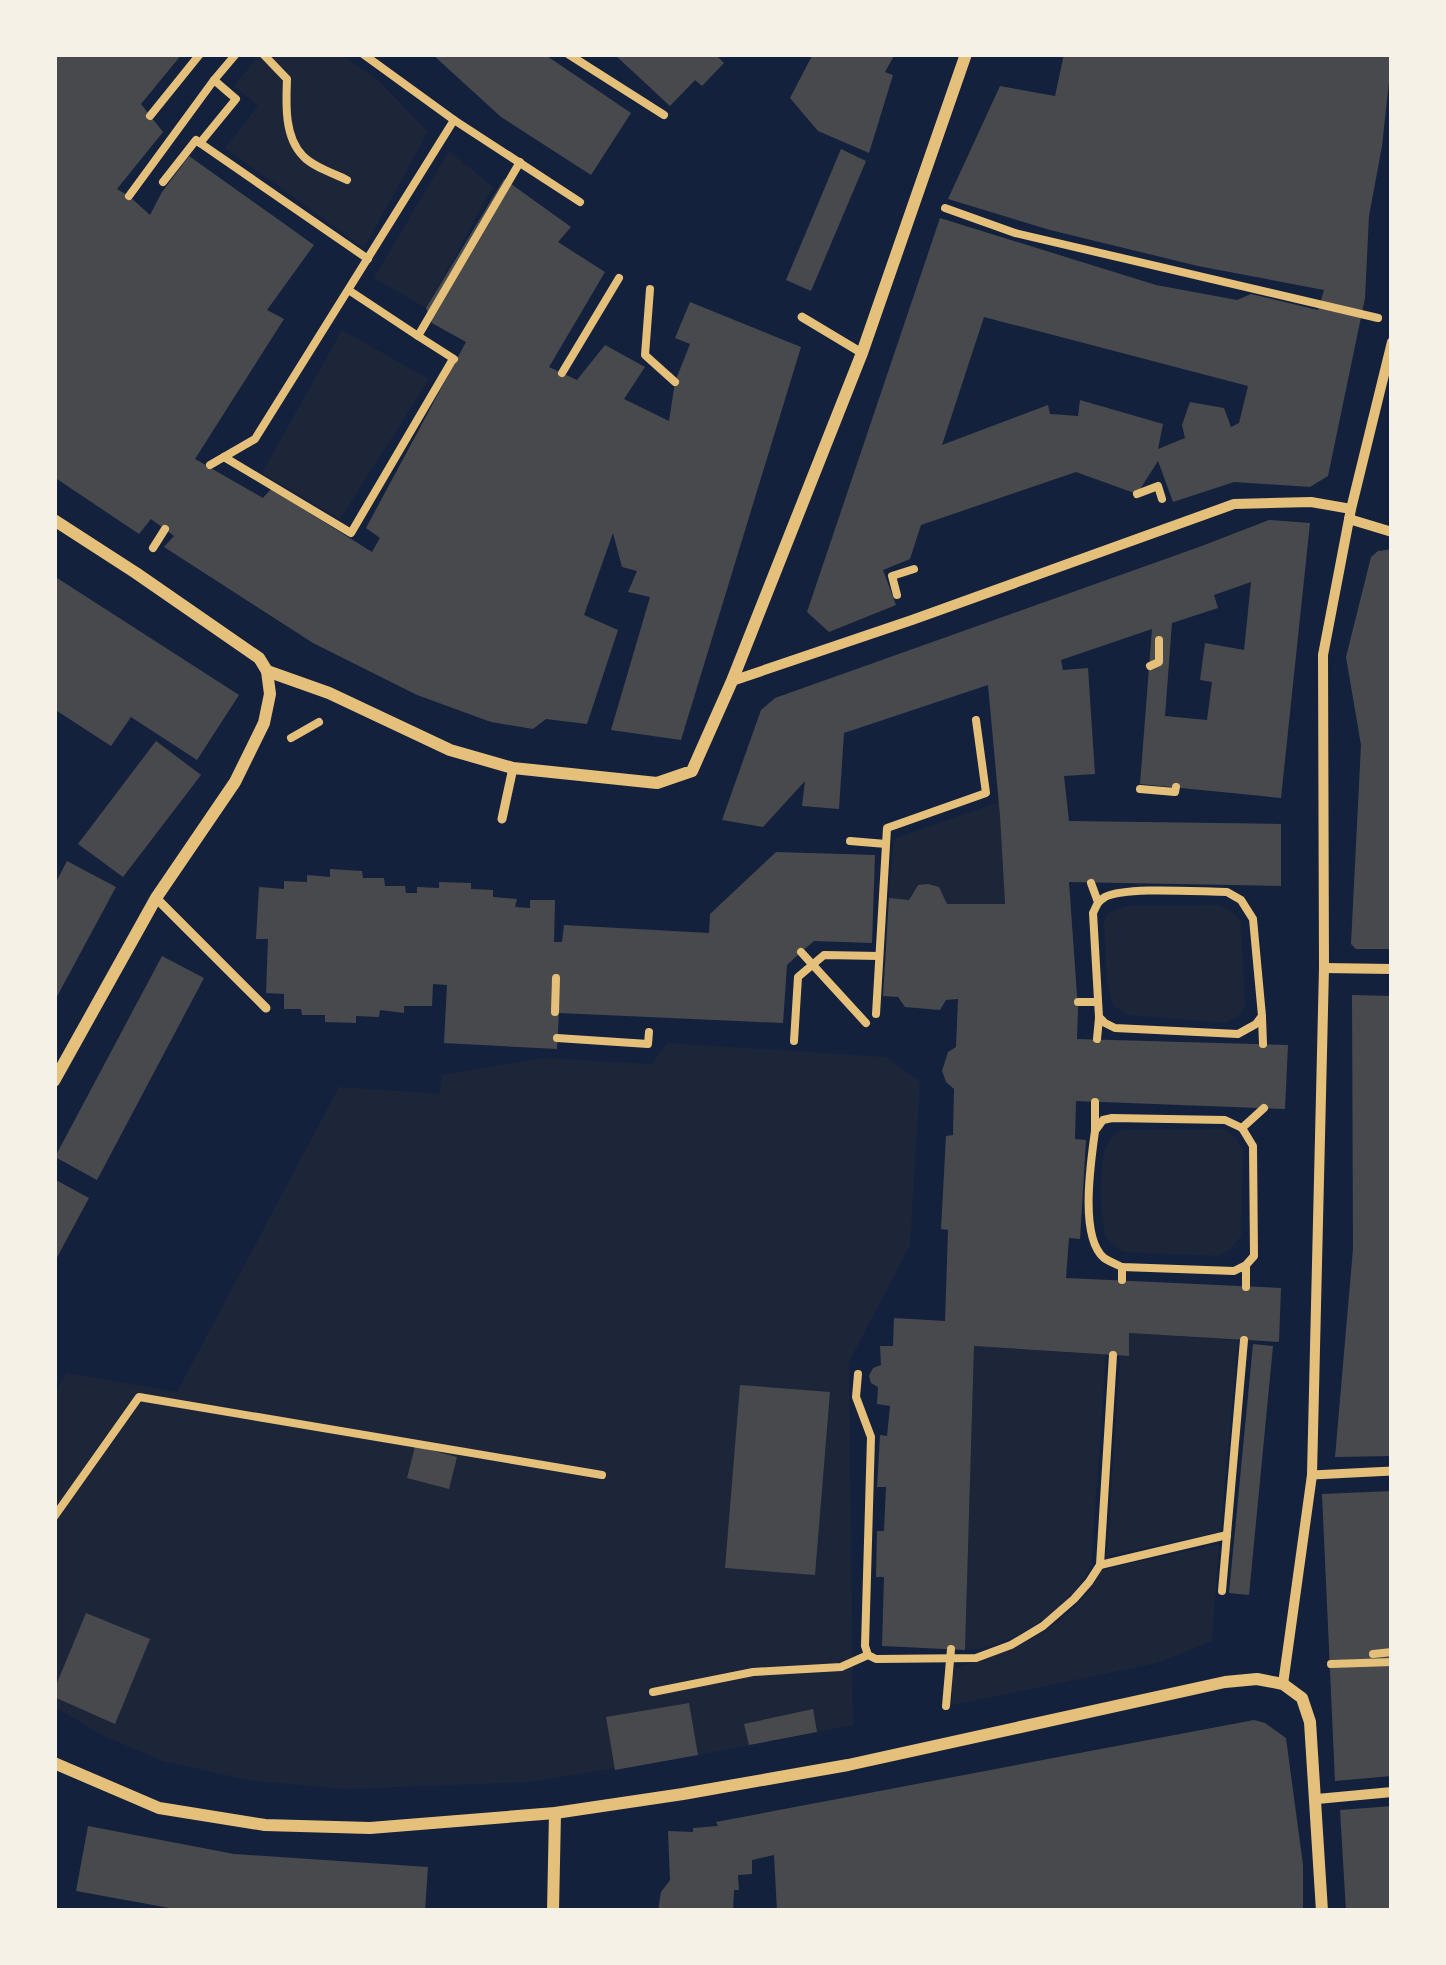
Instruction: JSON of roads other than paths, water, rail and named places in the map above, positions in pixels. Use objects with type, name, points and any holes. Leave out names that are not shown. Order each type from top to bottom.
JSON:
[{"type":"street","points":[[267,671],[329,693],[450,750],[513,769],[657,783],[692,771],[862,353],[966,54]]},
{"type":"street","points":[[1283,1684],[1312,1474],[1324,968],[1323,655],[1350,514],[1392,342]]},
{"type":"street","points":[[732,681],[1234,504],[1311,502],[1392,532]]},
{"type":"street","points":[[54,520],[259,658],[267,671],[270,694],[264,723],[235,782],[156,898],[54,1081]]},
{"type":"street","points":[[1324,968],[1392,969]]},
{"type":"street","points":[[54,1763],[159,1808],[265,1825],[370,1828],[555,1813],[683,1794],[848,1765],[1225,1682],[1257,1679],[1283,1684],[1302,1698],[1310,1722],[1322,1911]]},
{"type":"street","points":[[1317,1798],[1392,1792]]},
{"type":"street","points":[[553,1911],[555,1813]]},
{"type":"lane","points":[[802,316],[862,353]]},
{"type":"lane","points":[[502,819],[513,769]]},
{"type":"lane","points":[[156,898],[266,1008]]},
{"type":"lane","points":[[1312,1474],[1392,1471]]}]
